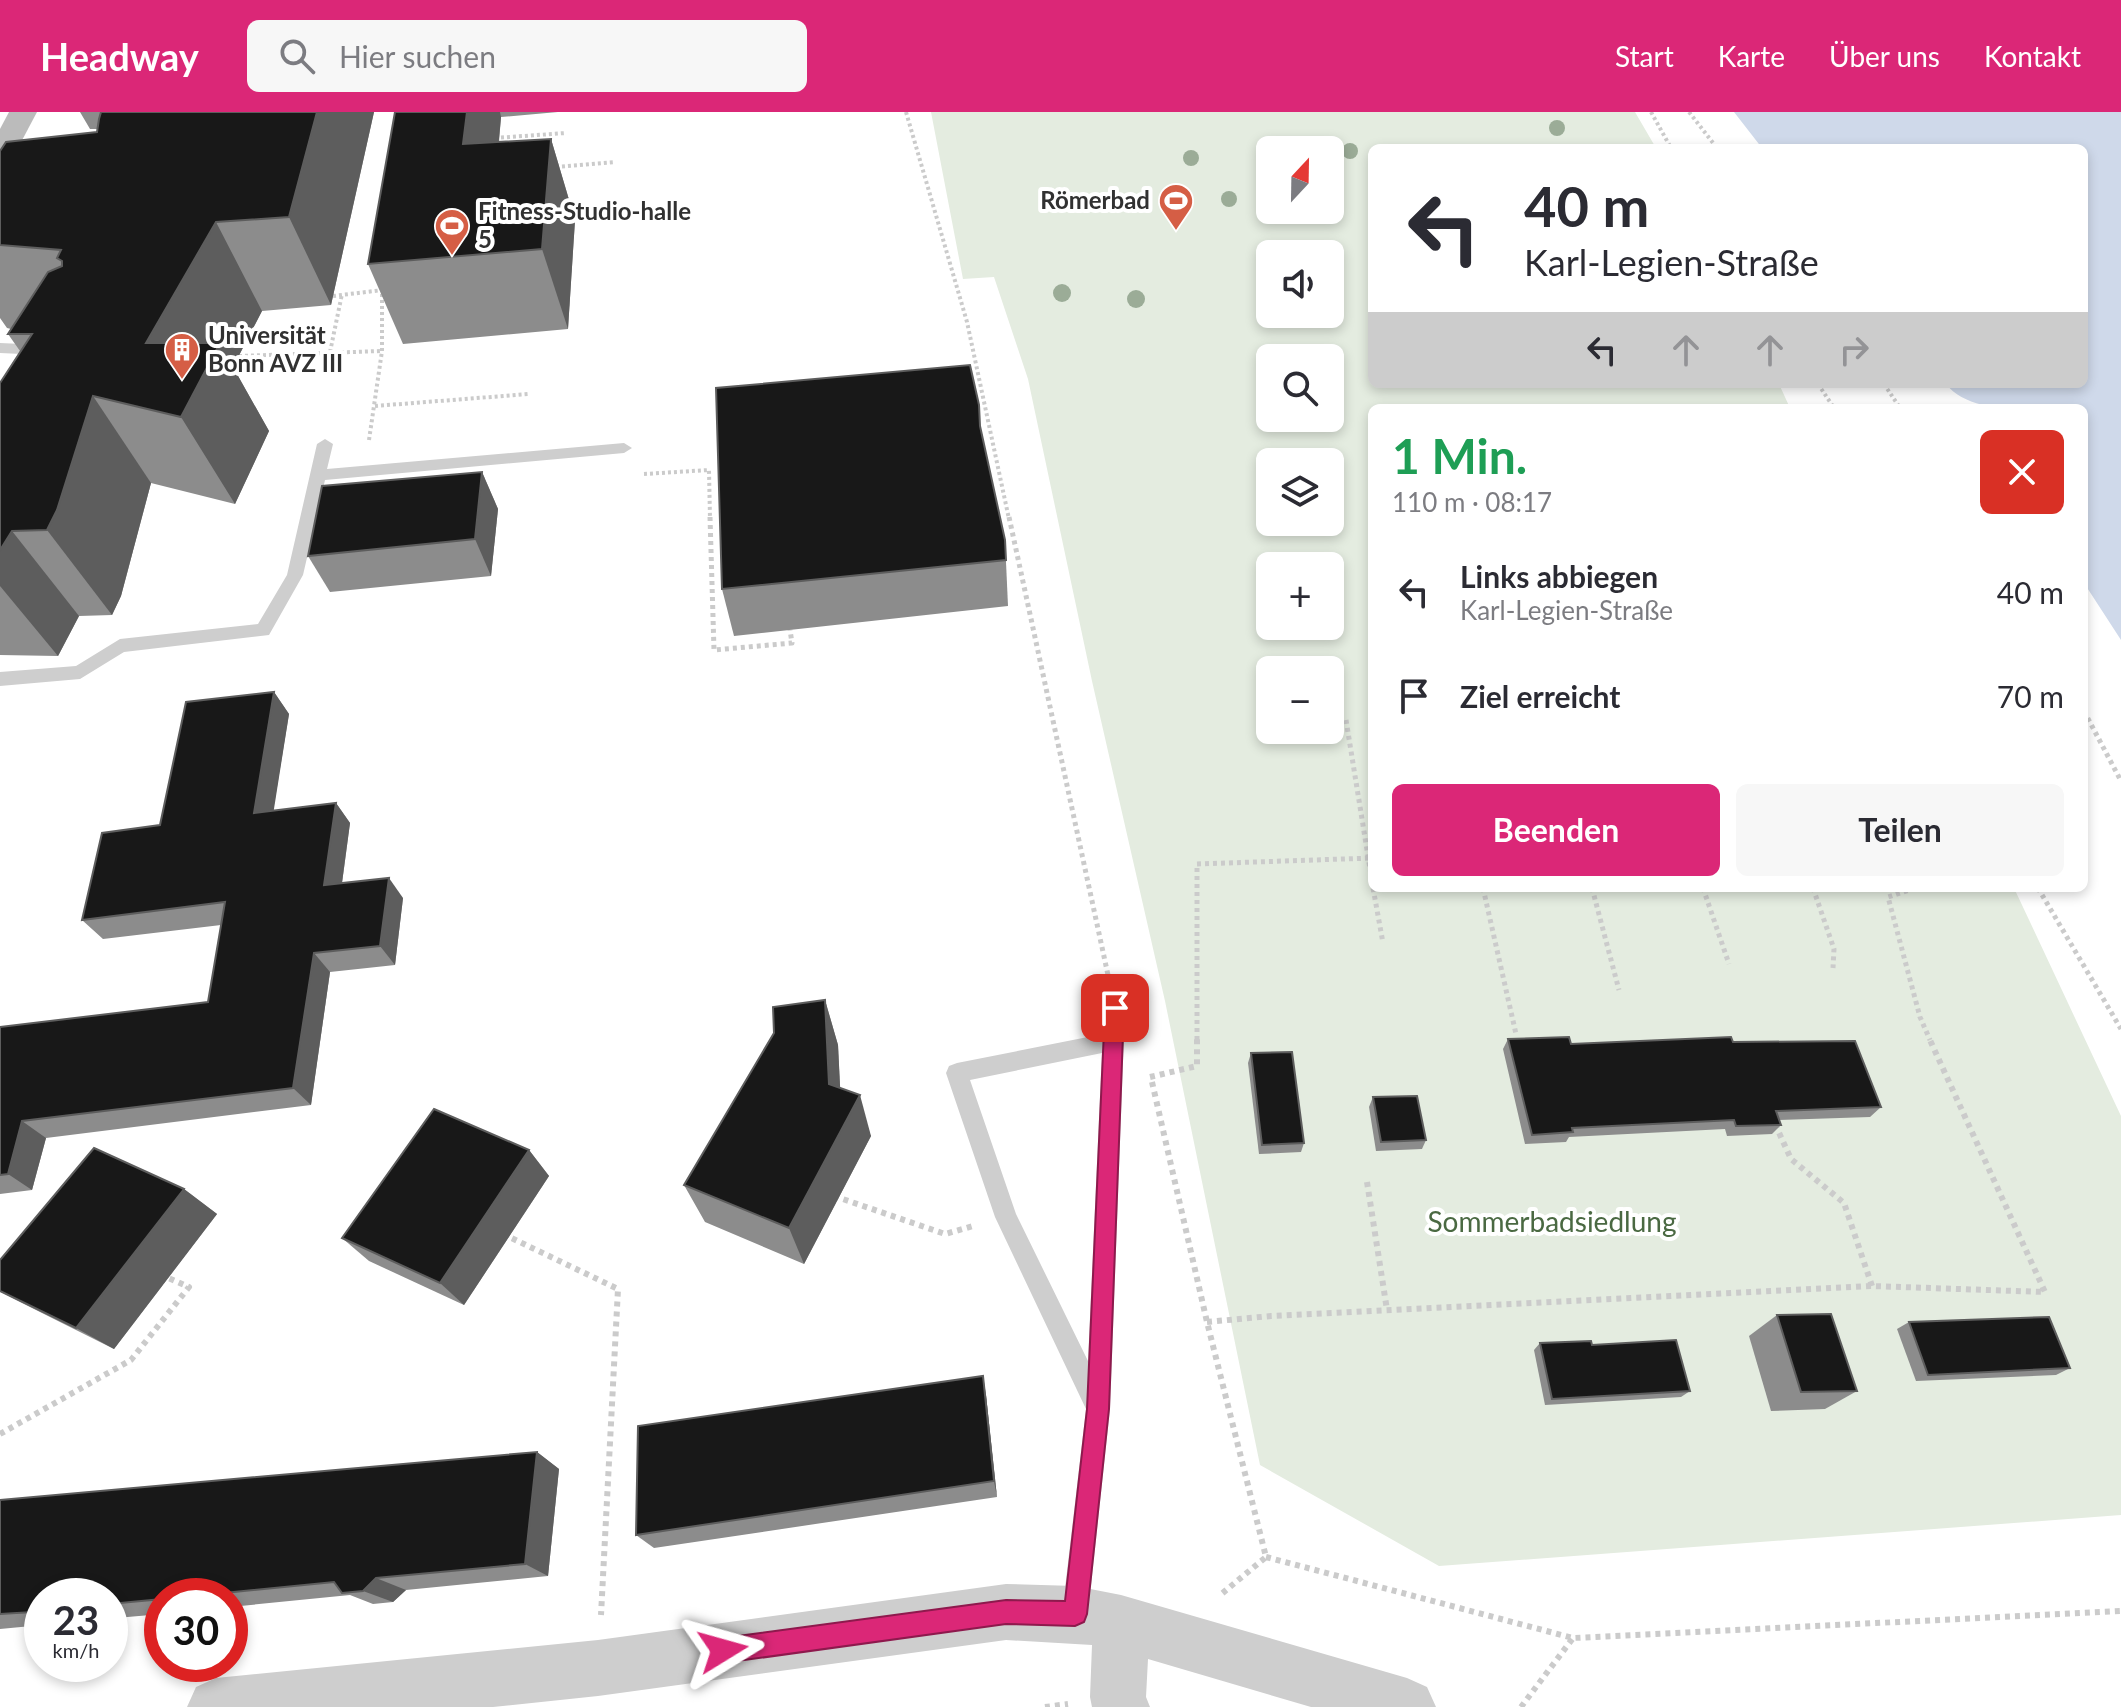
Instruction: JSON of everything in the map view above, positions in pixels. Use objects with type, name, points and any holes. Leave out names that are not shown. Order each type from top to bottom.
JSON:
[{"type":"street","points":[[0,157],[23,112]]},
{"type":"street","points":[[216,1707],[452,1696],[598,1668],[1006,1612],[1121,1625],[1407,1707]]},
{"type":"street","points":[[1121,1625],[1118,1697],[1121,1707]]},
{"type":"lane","points":[[0,348],[62,350]]},
{"type":"lane","points":[[0,679],[80,672],[120,646],[263,630],[295,575],[325,444]]},
{"type":"lane","points":[[318,475],[624,448]]},
{"type":"lane","points":[[1115,1008],[1098,1409],[1121,1625]]},
{"type":"lane","points":[[1098,1409],[1006,1217],[957,1073],[1113,1041]]},
{"type":"path","points":[[906,112],[967,322],[1115,1008]]},
{"type":"path","points":[[1651,112],[1669,144]]},
{"type":"path","points":[[1689,112],[1714,144]]},
{"type":"path","points":[[490,138],[566,133]]},
{"type":"path","points":[[545,168],[615,162]]},
{"type":"path","points":[[567,211],[613,207]]},
{"type":"path","points":[[370,440],[382,351],[382,291],[386,277]]},
{"type":"path","points":[[333,296],[393,292]]},
{"type":"path","points":[[330,352],[342,294]]},
{"type":"path","points":[[239,356],[382,351]]},
{"type":"path","points":[[375,406],[529,394]]},
{"type":"path","points":[[644,474],[709,470],[714,650],[792,643],[790,630]]},
{"type":"path","points":[[2088,719],[2121,781]]},
{"type":"path","points":[[1346,720],[1368,846]]},
{"type":"path","points":[[1150,1077],[1197,1066],[1197,864],[1368,858]]},
{"type":"path","points":[[1374,892],[1383,943]]},
{"type":"path","points":[[1484,892],[1516,1034]]},
{"type":"path","points":[[1593,892],[1619,990]]},
{"type":"path","points":[[1704,892],[1729,964]]},
{"type":"path","points":[[1814,892],[1834,949],[1833,968]]},
{"type":"path","points":[[1207,1322],[1872,1286],[2045,1292],[1920,1017],[1885,892]]},
{"type":"path","points":[[1888,897],[1903,892]]},
{"type":"path","points":[[2040,892],[2121,1029]]},
{"type":"path","points":[[1113,1041],[1150,1077],[1266,1557]]},
{"type":"path","points":[[1775,1123],[1791,1159],[1844,1203],[1872,1286]]},
{"type":"path","points":[[1367,1182],[1387,1310]]},
{"type":"path","points":[[826,1193],[945,1234],[1006,1217]]},
{"type":"path","points":[[498,1232],[618,1289],[598,1668]]},
{"type":"path","points":[[0,1434],[131,1360],[189,1287],[158,1273]]},
{"type":"path","points":[[1121,1625],[1266,1557],[1573,1638],[2121,1611]]},
{"type":"path","points":[[1521,1707],[1573,1638]]},
{"type":"green space","name":"Sommerbadsiedlung","points":[[931,112],[1635,112],[1654,144],[1368,144],[1368,388],[1781,388],[1788,404],[1368,404],[1368,892],[2016,892],[2121,1116],[2121,1515],[1439,1566],[1260,1465],[1165,1001],[1092,681],[1028,379],[994,277],[963,279]]},
{"type":"water","points":[[1734,112],[2121,112],[2121,640],[2088,589],[2088,404],[1980,404],[1958,395],[1950,388],[2088,388],[2088,144],[1759,144]]},
{"type":"building","points":[[101,112],[317,112],[289,217],[216,222],[146,343],[220,343],[181,417],[93,396],[57,510],[47,530],[12,531],[0,550],[0,383],[32,334],[8,334],[48,272],[62,266],[62,261],[57,258],[61,250],[0,245],[0,151],[6,142],[97,132]]},
{"type":"building","points":[[395,112],[467,112],[463,144],[551,139],[542,249],[368,264]]},
{"type":"building","points":[[970,365],[1005,540],[1006,560],[722,589],[716,388]]},
{"type":"building","points":[[482,472],[475,539],[308,556],[322,486]]},
{"type":"building","points":[[274,692],[254,813],[336,803],[324,885],[389,878],[380,946],[314,953],[293,1088],[22,1121],[8,1174],[0,1175],[0,1027],[208,1002],[225,902],[82,920],[102,833],[160,825],[186,702]]},
{"type":"building","points":[[825,1000],[829,1084],[860,1095],[789,1228],[684,1185],[774,1033],[773,1007]]},
{"type":"building","points":[[1569,1037],[1571,1044],[1731,1037],[1733,1042],[1855,1041],[1881,1107],[1776,1111],[1781,1125],[1736,1126],[1734,1120],[1572,1128],[1573,1132],[1532,1135],[1508,1039]]},
{"type":"building","points":[[1292,1052],[1304,1143],[1262,1145],[1251,1053]]},
{"type":"building","points":[[1417,1096],[1426,1140],[1381,1142],[1373,1097]]},
{"type":"building","points":[[434,1109],[529,1150],[440,1283],[342,1238]]},
{"type":"building","points":[[94,1148],[184,1189],[76,1328],[0,1291],[0,1260]]},
{"type":"building","points":[[1831,1314],[1857,1391],[1801,1392],[1777,1315]]},
{"type":"building","points":[[2049,1317],[2070,1368],[1928,1375],[1909,1322]]},
{"type":"building","points":[[1676,1340],[1690,1391],[1552,1399],[1540,1343],[1591,1341],[1592,1345]]},
{"type":"building","points":[[983,1376],[994,1481],[636,1535],[638,1426]]},
{"type":"building","points":[[537,1452],[525,1564],[376,1578],[363,1591],[342,1593],[334,1582],[248,1591],[248,1578],[144,1578],[144,1601],[128,1602],[128,1578],[24,1578],[24,1613],[0,1614],[0,1500]]},
{"type":"place","name":"Römerbad","points":[[1176,232]]},
{"type":"place","name":"Fitness-Studio-halle 5","points":[[452,257]]},
{"type":"place","name":"Universität Bonn AVZ III","points":[[182,381]]},
{"type":"route","points":[[723,1650],[1006,1612],[1075,1614],[1098,1409],[1115,1008]]}]
